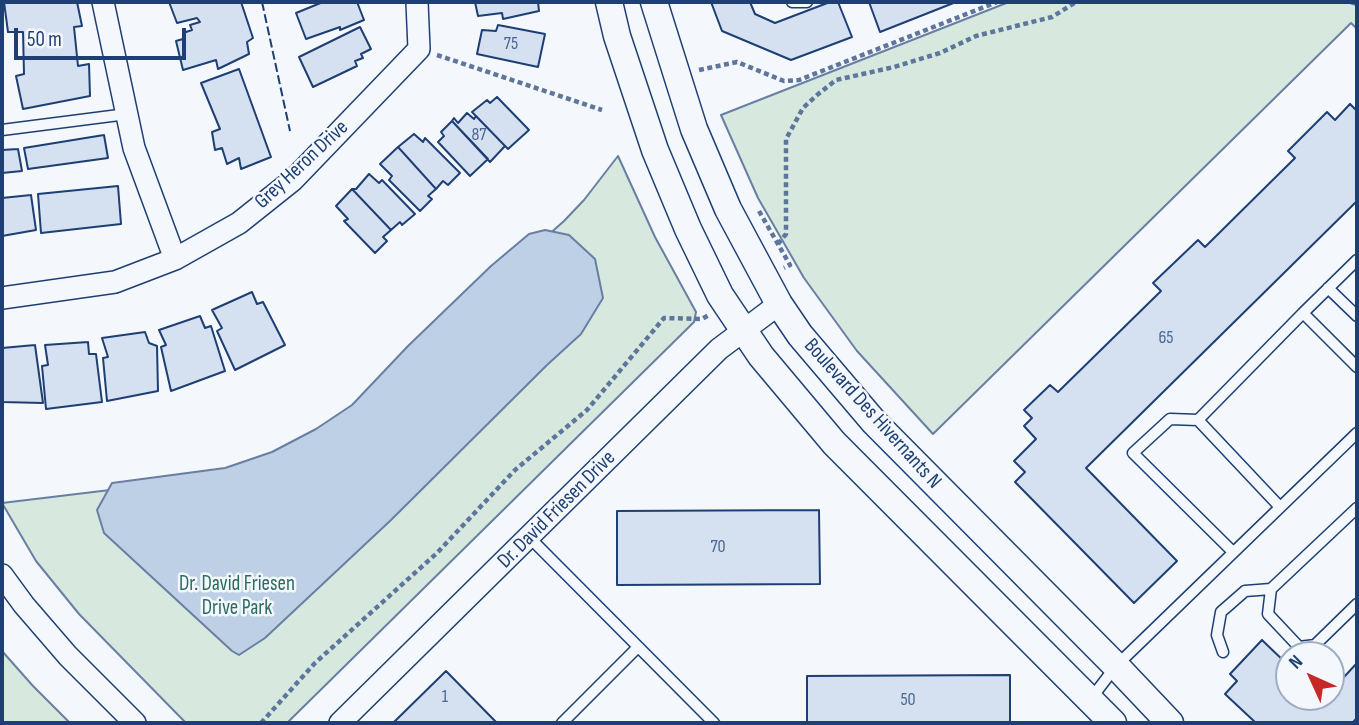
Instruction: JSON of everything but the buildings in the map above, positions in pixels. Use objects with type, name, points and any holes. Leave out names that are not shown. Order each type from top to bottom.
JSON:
[{"type":"street","points":[[103,2],[134,148],[175,259]]},
{"type":"street","points":[[417,2],[419,49]]},
{"type":"street","name":"Boulevard Des Hivernants N","points":[[609,2],[617,36],[655,150],[688,229],[727,305],[761,356],[834,443],[1113,723]]},
{"type":"street","name":"Boulevard Des Hivernants N","points":[[653,2],[694,129],[728,209],[779,304],[800,335],[874,422],[1170,723]]},
{"type":"street","name":"Grey Heron Drive","points":[[2,298],[115,282],[175,259],[239,223],[293,180],[419,49]]},
{"type":"street","name":"Dr. David Friesen Drive","points":[[341,723],[719,349],[779,304]]},
{"type":"street","points":[[2,575],[68,656],[135,723]]},
{"type":"lane","points":[[792,2],[807,2]]},
{"type":"lane","points":[[2,130],[127,114]]},
{"type":"lane","points":[[1198,420],[1357,260]]},
{"type":"lane","points":[[1328,288],[1357,316]]},
{"type":"lane","points":[[1303,313],[1357,367]]},
{"type":"lane","points":[[1233,552],[1133,453],[1170,419],[1198,420],[1280,507]]},
{"type":"lane","points":[[1090,699],[1116,666],[1357,433]]},
{"type":"lane","points":[[1223,652],[1217,635],[1221,612],[1245,592],[1271,589],[1357,508]]},
{"type":"lane","points":[[529,537],[714,723]]},
{"type":"lane","points":[[1271,589],[1268,614],[1299,647],[1315,645],[1357,604]]},
{"type":"lane","points":[[562,723],[639,647]]},
{"type":"path","points":[[695,71],[737,62],[784,82],[799,80],[997,2]]},
{"type":"path","points":[[778,244],[786,234],[786,139],[803,108],[817,95],[836,80],[894,67],[940,53],[976,36],[1052,17],[1076,2]]},
{"type":"path","points":[[1351,2],[1357,4]]},
{"type":"path","points":[[419,49],[602,110]]},
{"type":"path","points":[[755,203],[790,265],[766,280]]},
{"type":"path","points":[[261,723],[314,663],[437,553],[515,470],[587,410],[664,318],[702,319],[727,305]]},
{"type":"green space","points":[[1009,2],[1357,2],[1357,29],[1351,23],[933,434],[857,351],[804,278],[758,198],[721,115]]},
{"type":"green space","name":"Dr. David Friesen Drive Park","points":[[618,156],[655,237],[696,312],[694,322],[287,723],[186,723],[79,614],[36,561],[2,503],[193,480],[233,472],[342,419],[564,221]]},
{"type":"green space","points":[[2,651],[33,686],[70,723],[2,723]]},
{"type":"water","points":[[545,230],[569,235],[595,259],[603,298],[581,334],[391,520],[265,638],[239,655],[232,651],[104,533],[97,510],[112,483],[225,468],[272,452],[316,429],[352,405],[408,346],[491,266],[529,234]]},
{"type":"fence","points":[[262,2],[290,131]]}]
